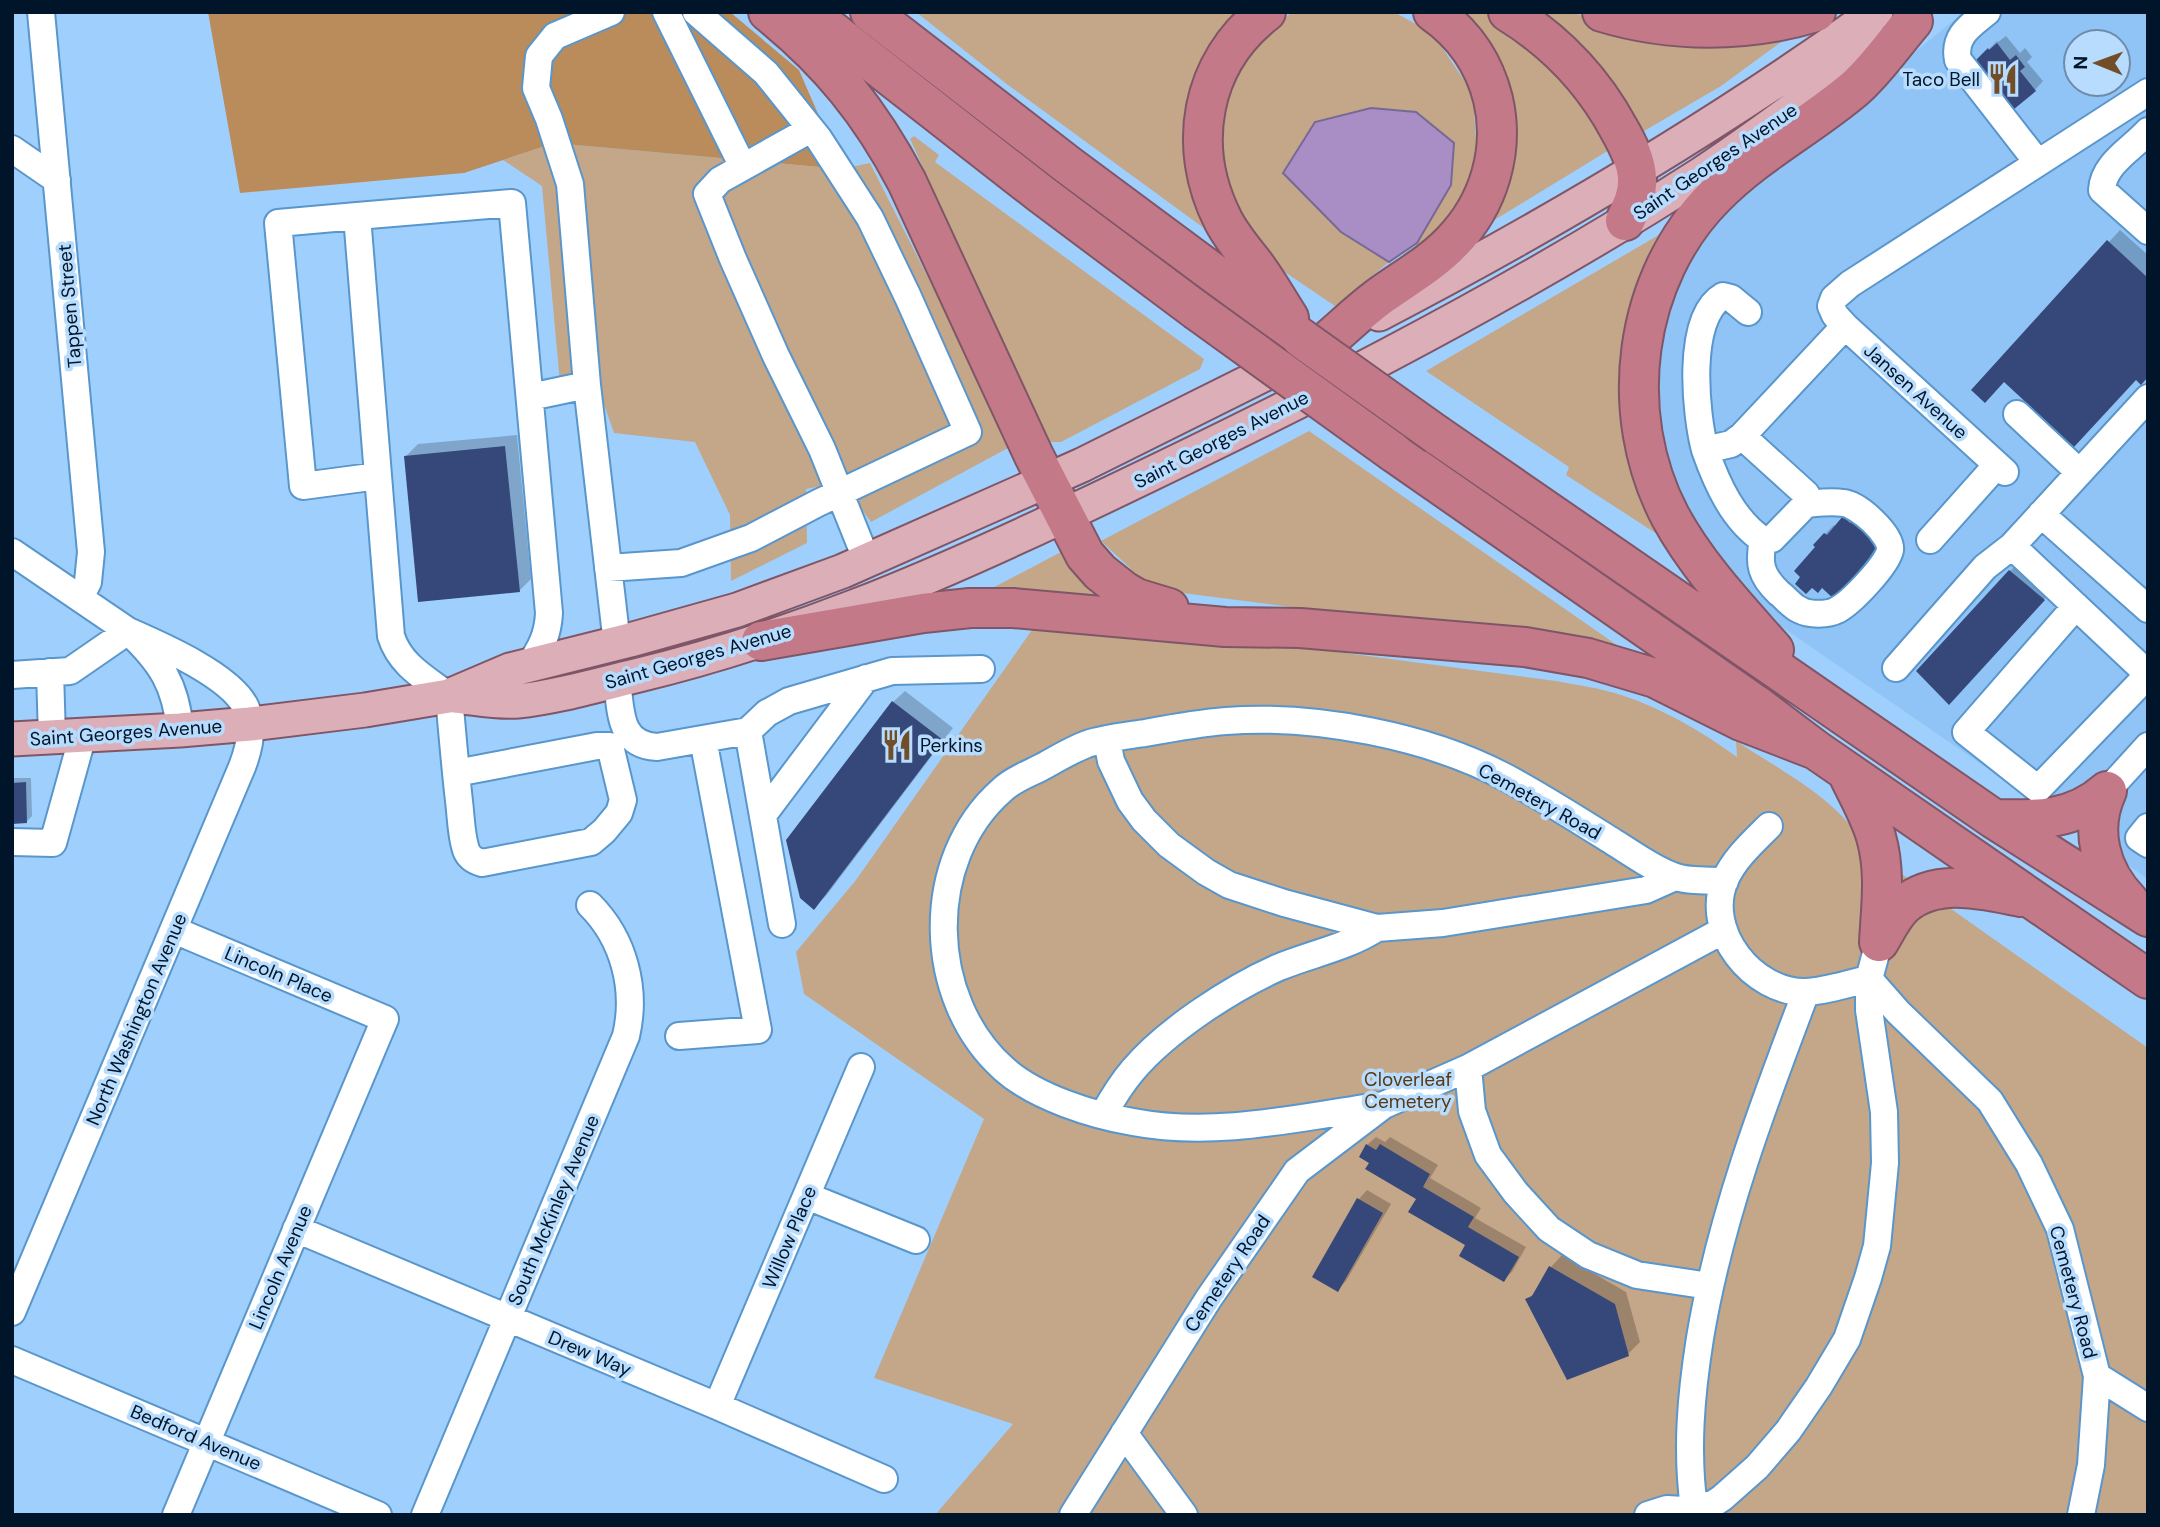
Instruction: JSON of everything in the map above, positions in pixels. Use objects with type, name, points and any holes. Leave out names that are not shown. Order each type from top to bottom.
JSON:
[{"type":"highway","points":[[768,12],[801,39],[833,71],[885,141],[1063,515],[1093,565],[1111,581],[1136,598],[1180,610],[1300,628],[1525,647],[1588,658],[1655,678],[1741,721],[1831,761],[1870,821],[1880,853],[1883,889],[1879,942]]},
{"type":"highway","points":[[808,12],[1041,194],[1392,452],[1755,704],[1831,761],[2148,979]]},
{"type":"highway","points":[[870,12],[1068,165],[1245,277],[1313,340],[1437,435],[1994,819],[2147,916]]},
{"type":"highway","points":[[1245,277],[1240,247],[1217,207],[1207,177],[1202,145],[1204,113],[1212,82],[1233,43],[1266,12]]},
{"type":"highway","points":[[1313,340],[1420,269],[1451,243],[1477,209],[1488,186],[1497,137],[1491,90],[1470,47],[1450,25],[1433,12]]},
{"type":"highway","points":[[1508,12],[1545,38],[1584,76],[1612,116],[1627,144],[1636,169],[1637,188],[1625,221]]},
{"type":"highway","points":[[1602,12],[1648,23],[1705,28],[1763,24],[1816,12]]},
{"type":"highway","points":[[1812,694],[1715,582],[1670,516],[1657,487],[1644,439],[1639,404],[1640,352],[1646,318],[1657,284],[1672,253],[1692,222],[1715,195],[1747,166],[1855,88],[1917,16]]},
{"type":"highway","points":[[761,641],[950,609],[991,608],[1117,615],[1225,627],[1300,628]]},
{"type":"highway","points":[[1994,819],[2043,820],[2065,816],[2087,806],[2108,791]]},
{"type":"highway","points":[[2108,791],[2102,803],[2098,823],[2102,858],[2114,883],[2131,903],[2147,916]]},
{"type":"highway","points":[[1879,942],[1894,916],[1904,906],[1935,891],[1963,888],[2031,898]]},
{"type":"main road","name":"Saint Georges Avenue","points":[[12,739],[250,724],[365,710],[449,695],[510,670],[617,644],[767,600],[867,561],[1046,481],[1263,377],[1313,340],[1448,277],[1636,169],[1798,68],[1876,12]]},
{"type":"main road","name":"Saint Georges Avenue","points":[[449,695],[516,701],[691,662],[761,641],[858,606],[974,558],[1142,479],[1511,288],[1625,221],[1758,136],[1917,16]]},
{"type":"main road","points":[[974,558],[997,530],[1001,516],[998,503]]},
{"type":"street","name":"Tappen Street","points":[[41,12],[91,552],[89,582],[80,598]]},
{"type":"street","points":[[611,12],[555,36],[539,56],[536,88],[549,118],[570,184],[587,385],[617,644]]},
{"type":"street","points":[[666,12],[743,167]]},
{"type":"street","points":[[608,568],[681,563],[751,538],[838,493],[968,432],[870,218],[811,129],[766,74],[696,12]]},
{"type":"street","points":[[1987,12],[1960,36],[1956,50],[1958,60],[2038,163]]},
{"type":"street","points":[[695,74],[704,51],[719,32]]},
{"type":"street","points":[[1705,450],[1731,444],[1742,436],[1838,316],[1834,298],[1850,284],[2148,92]]},
{"type":"street","points":[[2104,120],[2142,146],[2107,172],[2102,182],[2102,190],[2148,231]]},
{"type":"street","points":[[811,129],[720,180],[707,194],[776,356],[822,449],[867,561]]},
{"type":"street","points":[[12,149],[57,180]]},
{"type":"street","points":[[378,477],[303,486],[278,223],[512,203],[549,613],[548,632],[529,666]]},
{"type":"street","points":[[357,216],[389,623],[395,649],[406,664],[449,695],[463,840],[467,853],[474,861],[482,863],[591,842],[619,813],[623,800],[620,741],[624,723],[617,680]]},
{"type":"street","points":[[1748,312],[1731,298],[1723,296],[1713,305],[1703,328],[1697,356],[1698,422],[1717,481],[1731,507],[1763,540]]},
{"type":"street","name":"Jansen Avenue","points":[[1838,316],[2001,468],[1930,540]]},
{"type":"street","points":[[530,397],[587,385]]},
{"type":"street","points":[[1896,668],[1985,567],[2012,545],[2148,398]]},
{"type":"street","points":[[2017,414],[2079,472]]},
{"type":"street","points":[[1742,436],[1806,494],[1805,504],[1772,538],[1763,540]]},
{"type":"street","points":[[1763,540],[1760,555],[1767,581],[1799,610],[1831,613],[1844,605],[1886,561],[1890,545],[1887,537],[1868,517],[1847,503],[1805,504]]},
{"type":"street","points":[[2041,514],[2148,609]]},
{"type":"street","points":[[2012,545],[2148,674],[2038,789],[1966,732],[2076,606]]},
{"type":"street","points":[[12,552],[128,631],[172,651],[234,691],[246,706],[250,724]]},
{"type":"street","points":[[12,675],[70,671],[128,631]]},
{"type":"street","points":[[128,631],[153,656],[170,681],[180,730]]},
{"type":"street","points":[[456,773],[620,741],[657,747],[748,731],[767,713],[789,701],[892,671],[981,669]]},
{"type":"street","points":[[12,842],[52,844],[67,736],[50,672]]},
{"type":"street","points":[[763,815],[866,678]]},
{"type":"street","name":"Cemetery Road","points":[[1384,1105],[1237,1127],[1163,1126],[1103,1115],[1057,1099],[1022,1082],[1003,1068],[963,1018],[952,990],[944,953],[944,919],[952,869],[963,841],[978,816],[1003,789],[1087,744],[1224,721],[1268,719],[1329,724],[1399,738],[1457,757],[1504,776],[1675,877],[1725,881]]},
{"type":"street","name":"North Washington Avenue","points":[[12,1312],[246,757],[250,724]]},
{"type":"street","points":[[748,731],[782,925]]},
{"type":"street","points":[[679,1035],[758,1030],[703,739]]},
{"type":"street","name":"Cemetery Road","points":[[1107,740],[1111,761],[1130,801],[1144,821],[1169,845],[1206,872],[1229,885],[1377,928],[1443,923],[1646,890],[1675,877]]},
{"type":"street","points":[[2108,791],[2148,746]]},
{"type":"street","points":[[1769,826],[1742,854],[1725,881],[1721,910],[1730,946],[1752,971],[1768,982],[1806,992],[1869,979]]},
{"type":"street","points":[[2148,827],[2139,838],[2148,844]]},
{"type":"street","name":"South McKinley Avenue","points":[[425,1515],[622,1048],[629,1022],[629,992],[617,939],[611,927],[590,905]]},
{"type":"street","points":[[1309,910],[1310,956]]},
{"type":"street","name":"Cemetery Road","points":[[1103,1115],[1118,1089],[1146,1055],[1245,984],[1279,968],[1356,941],[1377,928]]},
{"type":"street","name":"Lincoln Place","points":[[174,930],[385,1019]]},
{"type":"street","name":"Cemetery Road","points":[[1073,1515],[1217,1287],[1297,1171],[1384,1105],[1468,1068],[1724,930]]},
{"type":"street","points":[[1648,1515],[1667,1509],[1688,1512],[1713,1504],[1722,1498],[1757,1467],[1788,1431],[1847,1339],[1877,1246],[1885,1163],[1884,1112],[1869,1010],[1869,979],[1879,942]]},
{"type":"street","name":"Cemetery Road","points":[[1869,979],[1898,1012],[1990,1101],[2029,1164],[2060,1228],[2097,1376],[2091,1465],[2081,1515]]},
{"type":"street","points":[[1688,1512],[1691,1397],[1709,1286],[1734,1189],[1806,992]]},
{"type":"street","name":"Lincoln Avenue","points":[[176,1515],[385,1019]]},
{"type":"street","name":"Willow Place","points":[[718,1406],[861,1067]]},
{"type":"street","points":[[1468,1068],[1472,1111],[1488,1155],[1516,1193],[1549,1229],[1588,1255],[1637,1275],[1709,1286]]},
{"type":"street","points":[[807,1196],[916,1240]]},
{"type":"street","name":"Drew Way","points":[[296,1229],[718,1406],[884,1479]]},
{"type":"street","name":"Bedford Avenue","points":[[12,1360],[378,1515]]},
{"type":"street","name":"Cemetery Road","points":[[2097,1376],[2148,1408]]},
{"type":"street","points":[[1124,1433],[1184,1515]]},
{"type":"shaded area","points":[[208,12],[730,12],[799,70],[842,169],[554,143],[464,173],[240,193]]},
{"type":"shaded area","points":[[1964,12],[2148,12],[2148,879],[1769,618],[1715,557],[1668,469],[1654,348],[1677,259],[1746,182],[1873,86]]},
{"type":"shaded area","points":[[1371,108],[1416,112],[1454,143],[1451,185],[1417,243],[1389,262],[1341,232],[1283,173],[1315,122]]},
{"type":"green space","points":[[916,12],[1248,12],[1225,36],[1212,234],[1008,85]]},
{"type":"green space","points":[[1394,12],[1432,33],[1473,93],[1478,176],[1422,249],[1417,243],[1451,185],[1341,232],[1389,262],[1335,306],[1264,258],[1218,174],[1217,108],[1248,45],[1290,14]]},
{"type":"green space","points":[[1451,12],[1485,12],[1553,61],[1614,147],[1491,222],[1500,186]]},
{"type":"green space","points":[[1526,12],[1570,12],[1681,43],[1788,37],[1721,86],[1639,134]]},
{"type":"green space","points":[[914,136],[939,155],[935,162],[1204,359],[1200,369],[1061,442],[1048,442],[910,139]]},
{"type":"green space","points":[[554,143],[842,169],[870,163],[986,392],[1008,448],[871,522],[842,482],[806,489],[807,543],[731,581],[730,515],[695,442],[614,433],[599,390],[561,394],[542,186],[503,160]]},
{"type":"green space","points":[[1669,229],[1641,297],[1660,536],[1566,475],[1569,467],[1426,371]]},
{"type":"green space","points":[[1309,431],[1624,650],[1159,590],[1139,581],[1130,568],[1101,541]]},
{"type":"green space","points":[[1061,552],[1114,604],[983,593]]},
{"type":"green space","name":"Cloverleaf Cemetery","points":[[1044,613],[1556,681],[1605,690],[1637,701],[1682,722],[1737,757],[1736,741],[1808,787],[1841,815],[1865,848],[2148,1048],[2148,1515],[935,1515],[1013,1424],[874,1378],[984,1119],[804,994],[796,952],[856,880]]},
{"type":"building","name":"Taco Bell","points":[[1997,43],[2010,60],[2016,55],[2025,67],[2020,71],[2036,91],[2008,114],[1970,66]]},
{"type":"building","points":[[2107,240],[2148,278],[2148,377],[2141,385],[2136,380],[2074,447],[2004,382],[1985,403],[1971,390]]},
{"type":"building","points":[[505,446],[520,592],[418,602],[404,456]]},
{"type":"building","points":[[1843,516],[1850,523],[1856,516],[1881,538],[1874,545],[1880,551],[1835,600],[1822,588],[1818,593],[1812,588],[1806,594],[1795,584],[1800,577],[1794,571],[1815,547],[1813,545],[1824,533],[1827,535]]},
{"type":"building","points":[[2009,570],[2045,600],[1949,705],[1916,671]]},
{"type":"building","points":[[892,701],[943,740],[814,910],[800,898],[786,840]]},
{"type":"building","points":[[26,782],[27,823],[12,824],[12,783]]},
{"type":"building","points":[[1366,1144],[1376,1150],[1380,1144],[1430,1174],[1423,1187],[1474,1217],[1468,1227],[1519,1257],[1504,1282],[1459,1256],[1465,1245],[1408,1212],[1416,1199],[1365,1169],[1369,1163],[1359,1157]]},
{"type":"building","points":[[1357,1198],[1383,1213],[1338,1292],[1312,1277]]},
{"type":"building","points":[[1549,1266],[1615,1304],[1629,1356],[1567,1380],[1525,1299],[1532,1296]]},
{"type":"place","name":"Taco Bell","points":[[2003,79]]},
{"type":"place","name":"Perkins","points":[[897,745]]}]
